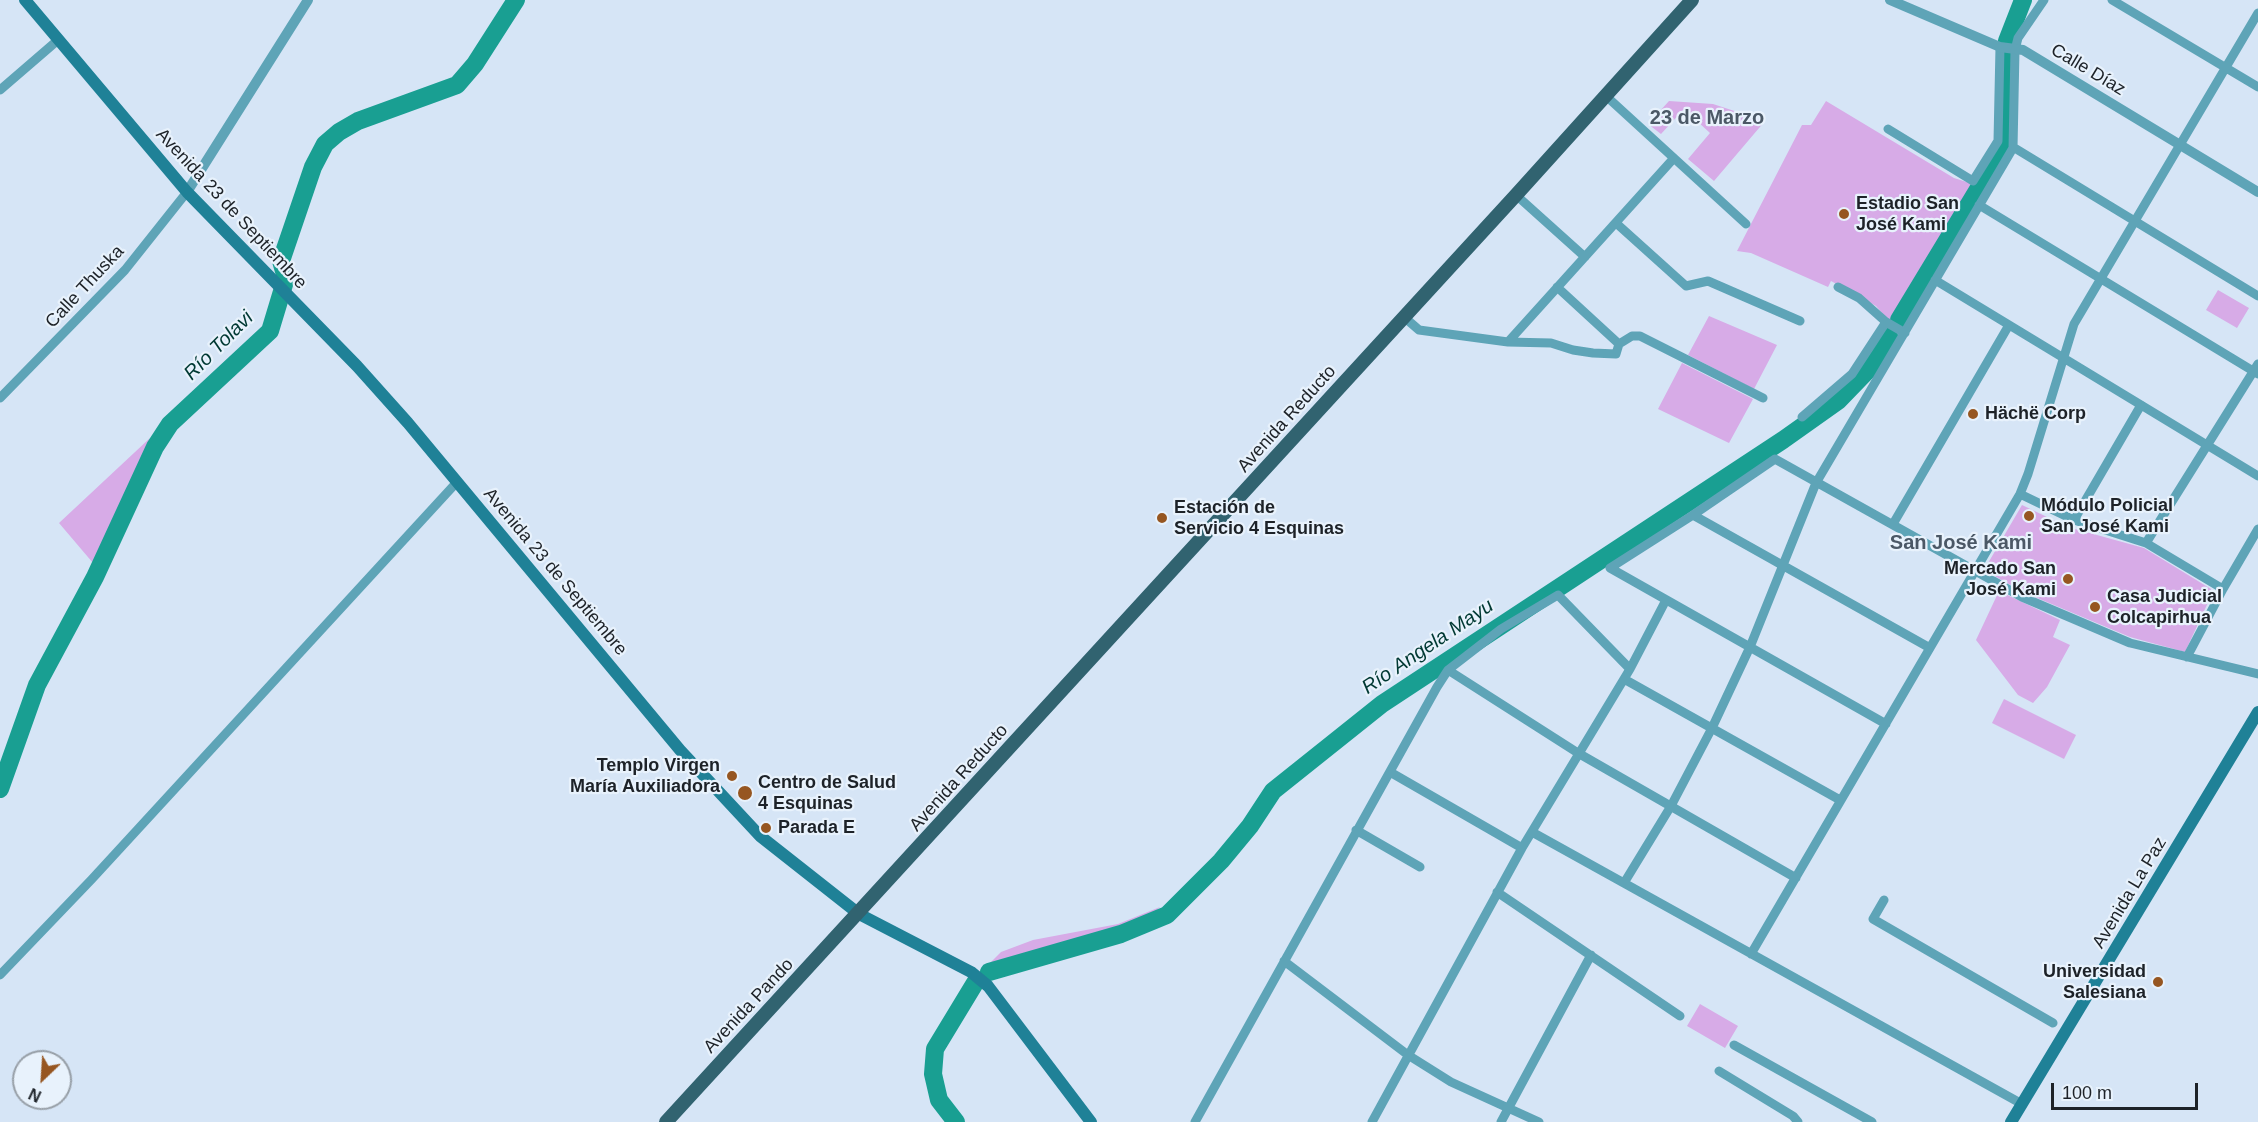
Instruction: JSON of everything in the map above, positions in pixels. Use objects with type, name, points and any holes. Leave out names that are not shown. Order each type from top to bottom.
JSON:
[{"type":"main road","name":"Avenida 23 de Septiembre","points":[[25,0],[187,192],[357,366],[690,761],[760,836],[858,914],[971,972],[988,986],[1091,1122]]},
{"type":"main road","name":"Avenida Reducto","points":[[858,914],[1692,0]]},
{"type":"main road","name":"Avenida La Paz","points":[[2011,1122],[2258,712]]},
{"type":"main road","name":"Avenida Pando","points":[[666,1122],[858,914]]},
{"type":"street","points":[[187,192],[308,0]]},
{"type":"street","name":"Calle Díaz","points":[[1890,0],[2000,47],[2023,50],[2258,192]]},
{"type":"street","points":[[1624,883],[1671,806],[1712,729],[1750,647],[1816,483],[2013,147],[2015,50],[2018,38],[2044,0]]},
{"type":"street","points":[[2112,0],[2258,87]]},
{"type":"street","points":[[1751,954],[2020,494],[2074,324],[2258,14]]},
{"type":"street","points":[[0,90],[58,40]]},
{"type":"street","points":[[1888,129],[1972,181],[1998,141],[2000,47]]},
{"type":"street","points":[[1606,96],[1746,224]]},
{"type":"street","points":[[2013,147],[2258,296]]},
{"type":"street","points":[[1508,342],[1674,158]]},
{"type":"street","name":"Calle Thuska","points":[[0,398],[125,270],[187,192]]},
{"type":"street","points":[[1516,195],[1585,258]]},
{"type":"street","points":[[1979,205],[2256,369],[2206,444],[2146,543]]},
{"type":"street","points":[[1616,223],[1686,286],[1708,281],[1800,321]]},
{"type":"street","points":[[1935,280],[2258,476]]},
{"type":"street","points":[[1557,287],[1619,344]]},
{"type":"street","points":[[1838,287],[1859,298],[1886,322],[1905,333]]},
{"type":"street","points":[[1404,317],[1419,330],[1508,342],[1551,343],[1573,350],[1616,354],[1619,344],[1632,336],[1640,336],[1763,398]]},
{"type":"street","points":[[1802,417],[1852,374],[1886,322]]},
{"type":"street","points":[[1893,524],[2009,325]]},
{"type":"street","points":[[2074,520],[2141,405]]},
{"type":"street","points":[[1886,724],[1610,568],[1693,515],[1774,459],[2022,597],[2130,643],[2258,674]]},
{"type":"street","points":[[0,975],[92,879],[457,482]]},
{"type":"street","points":[[2020,494],[2074,520],[2146,543],[2223,589]]},
{"type":"street","points":[[1693,515],[1930,648]]},
{"type":"street","points":[[2187,657],[2258,529]]},
{"type":"street","points":[[1195,1122],[1448,670],[1501,629],[1558,595],[1630,669]]},
{"type":"street","points":[[1372,1122],[1497,892],[1630,669],[1666,600]]},
{"type":"street","points":[[1448,670],[1578,753],[1796,878]]},
{"type":"street","points":[[1624,679],[1840,800]]},
{"type":"street","points":[[1390,772],[1522,848]]},
{"type":"street","points":[[1356,831],[1420,867]]},
{"type":"street","points":[[1532,832],[2022,1104]]},
{"type":"street","points":[[1497,892],[1680,1016]]},
{"type":"street","points":[[1884,900],[1873,919],[2053,1023]]},
{"type":"street","points":[[1501,1122],[1591,955]]},
{"type":"street","points":[[1284,961],[1408,1055],[1451,1082],[1539,1122]]},
{"type":"street","points":[[1734,1045],[1872,1122]]},
{"type":"street","points":[[1719,1071],[1793,1116],[1798,1122]]},
{"type":"shaded area","points":[[1669,101],[1713,104],[1765,121],[1714,181],[1688,159],[1710,133],[1684,109],[1661,134],[1648,124]]},
{"type":"shaded area","name":"Estadio San José Kami","points":[[1826,101],[1954,178],[1973,184],[1981,178],[1989,181],[1902,328],[1888,320],[1876,306],[1831,281],[1828,287],[1751,253],[1737,251],[1802,125],[1811,125]]},
{"type":"shaded area","points":[[2218,290],[2249,308],[2237,328],[2206,310]]},
{"type":"shaded area","points":[[1709,316],[1777,345],[1754,389],[1688,355]]},
{"type":"shaded area","points":[[1682,363],[1753,399],[1729,443],[1658,409]]},
{"type":"shaded area","points":[[150,438],[93,563],[59,523]]},
{"type":"shaded area","points":[[2022,505],[2068,527],[2144,548],[2211,589],[2212,594],[2185,652],[2130,637],[2023,592],[1984,570]]},
{"type":"shaded area","points":[[1999,591],[2060,620],[2053,637],[2070,645],[2047,687],[2033,703],[2018,695],[1976,640]]},
{"type":"shaded area","points":[[2004,699],[2076,735],[2064,759],[1992,723]]},
{"type":"shaded area","points":[[1160,907],[1151,916],[1115,931],[1012,959],[984,969],[1001,952],[1033,940],[1118,924]]},
{"type":"shaded area","points":[[1700,1004],[1738,1026],[1725,1048],[1687,1026]]},
{"type":"waterway","name":"Río Tolavi","points":[[0,789],[37,685],[95,577],[155,447],[170,424],[270,331],[286,278],[281,261],[313,167],[325,144],[339,132],[358,121],[457,85],[475,64],[516,0]]},
{"type":"waterway","name":"Río Angela Mayu","points":[[2007,41],[2023,0]]},
{"type":"waterway","name":"Río Angela Mayu","points":[[1899,320],[2005,145],[2007,58]]},
{"type":"waterway","name":"Río Angela Mayu","points":[[989,972],[1121,934],[1167,915],[1221,861],[1250,826],[1273,791],[1382,704],[1783,440],[1838,401],[1868,370],[1889,336]]},
{"type":"waterway","name":"Río Angela Mayu","points":[[956,1122],[939,1100],[933,1074],[935,1049],[975,983]]},
{"type":"place","name":"Estadio San José Kami","points":[[1844,214]]},
{"type":"place","name":"Hächë Corp","points":[[1973,414]]},
{"type":"place","name":"Módulo Policial San José Kami","points":[[2029,516]]},
{"type":"place","name":"Estación de Servicio 4 Esquinas","points":[[1162,518]]},
{"type":"place","name":"Mercado San José Kami","points":[[2068,579]]},
{"type":"place","name":"Casa Judicial Colcapirhua","points":[[2095,607]]},
{"type":"place","name":"Templo Virgen María Auxiliadora","points":[[732,776]]},
{"type":"place","name":"Centro de Salud 4 Esquinas","points":[[745,793]]},
{"type":"place","name":"Parada E","points":[[766,828]]},
{"type":"place","name":"Universidad Salesiana","points":[[2158,982]]},
{"type":"district","name":"23 de Marzo","points":[[1707,118]]},
{"type":"district","name":"San José Kami","points":[[1961,543]]}]
